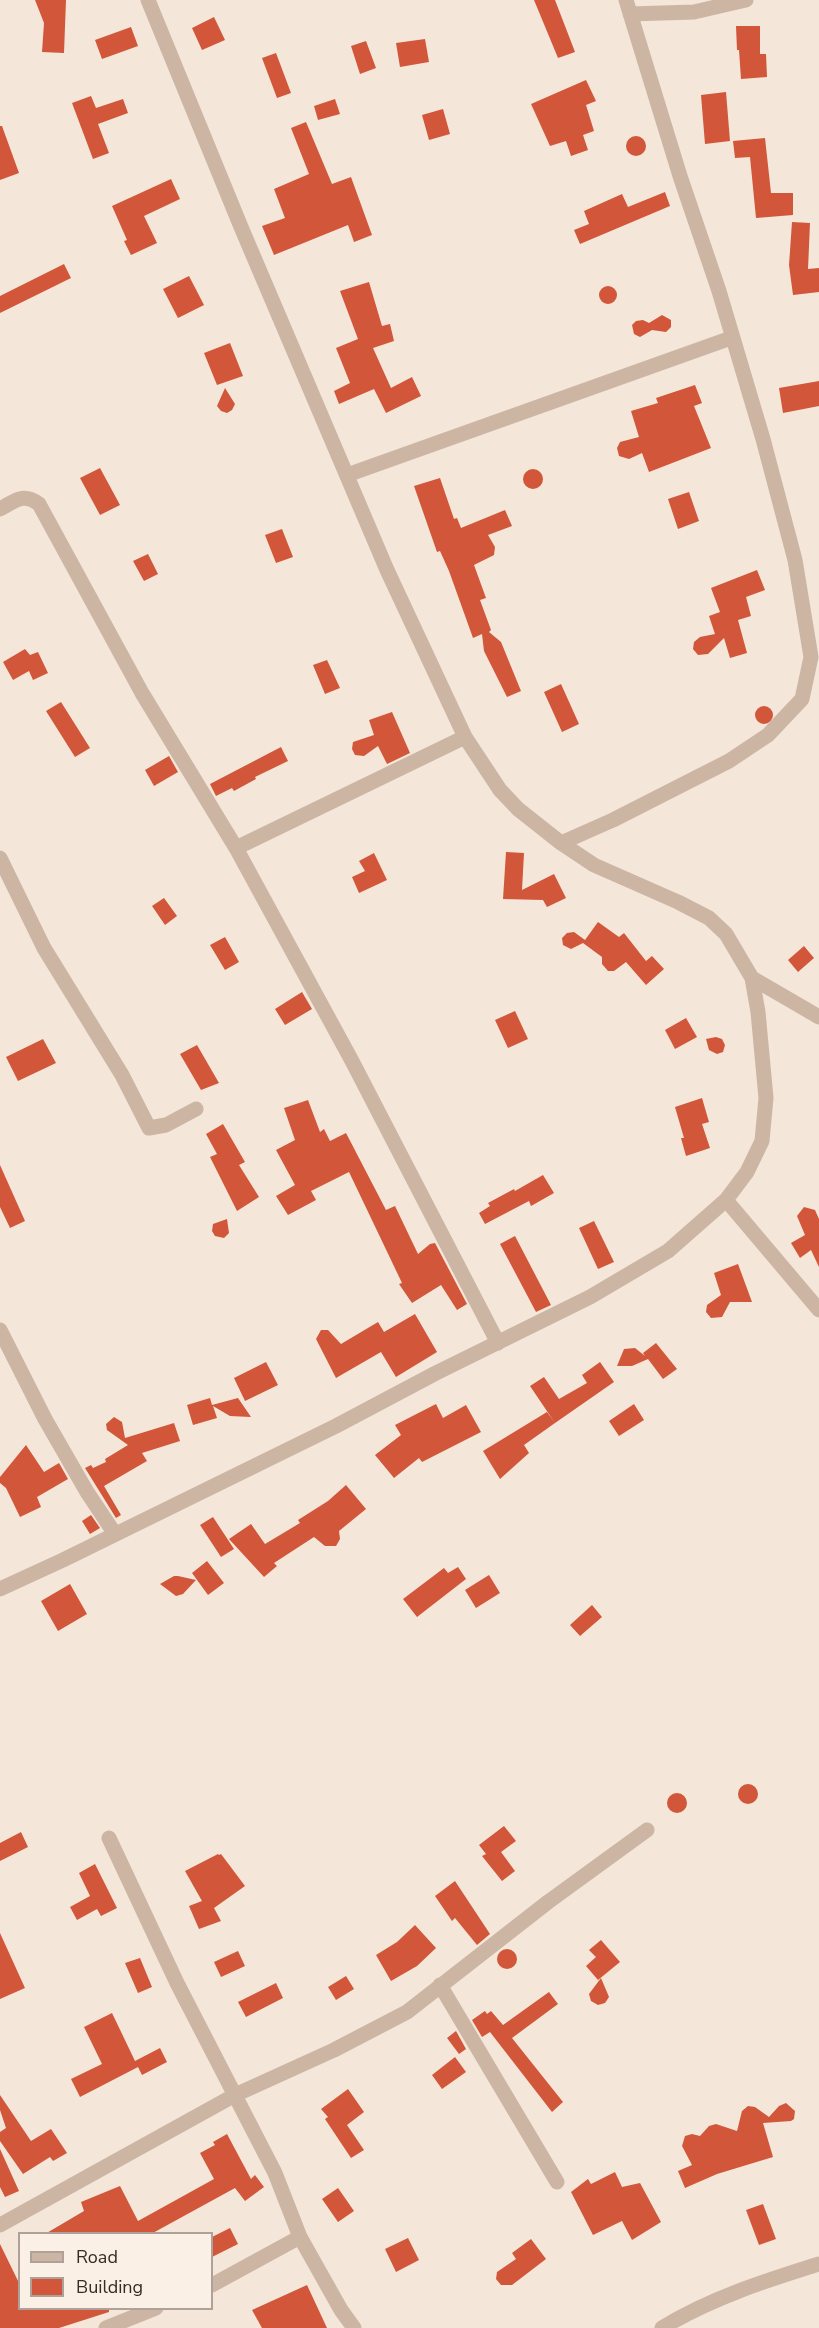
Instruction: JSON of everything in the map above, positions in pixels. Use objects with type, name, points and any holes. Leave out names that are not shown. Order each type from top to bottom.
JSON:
[{"type":"street","points":[[0,1589],[336,1426],[498,1342],[590,1298],[668,1251],[726,1200],[747,1172],[762,1141],[765,1098],[758,1012],[752,978],[726,934],[709,918],[594,865],[561,843],[518,809],[500,790],[465,737],[387,570],[148,0]]},
{"type":"street","points":[[561,843],[612,820],[729,760],[768,735],[802,699],[811,657],[795,560],[763,439],[719,291],[680,177],[628,7],[694,12],[746,0]]},
{"type":"street","points":[[347,475],[732,338]]},
{"type":"street","points":[[0,509],[25,497],[39,504],[142,693],[236,848],[352,1061],[498,1342]]},
{"type":"street","points":[[236,848],[465,737]]},
{"type":"street","points":[[0,858],[44,948],[122,1075],[149,1128],[166,1125],[196,1109]]},
{"type":"street","points":[[752,978],[819,1017]]},
{"type":"street","points":[[726,1200],[819,1310]]},
{"type":"street","points":[[0,1330],[45,1419],[87,1492],[115,1534]]},
{"type":"street","points":[[0,2225],[235,2095],[334,2050],[407,2012],[548,1902],[647,1830]]},
{"type":"street","points":[[109,1838],[177,1983],[275,2173],[300,2237],[341,2310],[354,2328]]},
{"type":"street","points":[[440,1985],[556,2182]]},
{"type":"street","points":[[213,2284],[300,2237]]},
{"type":"street","points":[[662,2328],[693,2309],[723,2296],[819,2264]]},
{"type":"street","points":[[106,2328],[151,2310]]},
{"type":"building","points":[[35,0],[66,0],[64,53],[42,52],[44,23]]},
{"type":"building","points":[[534,0],[555,0],[575,52],[558,58]]},
{"type":"building","points":[[214,17],[225,40],[202,50],[192,28]]},
{"type":"building","points":[[736,26],[760,26],[760,54],[766,54],[767,77],[741,79]]},
{"type":"building","points":[[131,27],[138,46],[102,59],[95,40]]},
{"type":"building","points":[[425,39],[429,62],[400,67],[396,43]]},
{"type":"building","points":[[366,41],[376,68],[360,74],[351,46]]},
{"type":"building","points":[[276,53],[291,93],[277,98],[262,58]]},
{"type":"building","points":[[586,80],[596,101],[586,105],[594,131],[583,135],[588,150],[571,156],[566,141],[550,146],[531,104]]},
{"type":"building","points":[[726,92],[730,141],[705,144],[701,95]]},
{"type":"building","points":[[91,96],[96,108],[123,99],[128,113],[98,124],[109,153],[93,159],[72,103]]},
{"type":"building","points":[[335,99],[340,114],[318,120],[314,106]]},
{"type":"building","points":[[443,109],[450,134],[429,140],[422,115]]},
{"type":"building","points":[[306,122],[332,184],[351,177],[372,235],[354,242],[348,225],[274,255],[262,226],[285,218],[274,189],[309,174],[291,128]]},
{"type":"building","points":[[0,126],[2,126],[19,173],[0,180]]},
{"type":"building","points":[[636,136],[643,139],[646,146],[643,153],[636,156],[629,153],[626,146],[629,139]]},
{"type":"building","points":[[765,138],[771,193],[793,193],[793,215],[756,218],[750,157],[735,158],[733,141]]},
{"type":"building","points":[[171,179],[180,199],[144,216],[157,243],[131,255],[112,206]]},
{"type":"building","points":[[665,192],[670,206],[580,244],[574,230],[589,224],[584,211],[622,194],[628,207]]},
{"type":"building","points":[[792,222],[810,223],[808,269],[819,268],[819,292],[793,295],[789,265]]},
{"type":"building","points":[[64,264],[71,278],[0,313],[0,296]]},
{"type":"building","points":[[189,276],[204,305],[178,318],[163,289]]},
{"type":"building","points":[[369,282],[382,326],[390,324],[394,341],[373,348],[391,388],[412,377],[421,396],[386,413],[374,389],[339,404],[334,391],[350,383],[336,348],[358,339],[340,291]]},
{"type":"building","points":[[608,286],[614,289],[617,295],[614,301],[608,304],[602,301],[599,295],[602,289]]},
{"type":"building","points":[[662,315],[671,320],[671,327],[666,332],[652,330],[640,337],[634,334],[632,325],[636,321],[643,320],[649,323]]},
{"type":"building","points":[[230,343],[243,376],[217,385],[204,353]]},
{"type":"building","points":[[819,381],[819,406],[783,413],[779,388]]},
{"type":"building","points":[[695,385],[702,403],[694,406],[711,448],[649,472],[642,453],[629,459],[619,456],[617,448],[620,442],[639,437],[631,411],[658,403],[656,398]]},
{"type":"building","points":[[225,388],[235,404],[227,413],[221,411],[217,406]]},
{"type":"building","points":[[100,468],[120,505],[100,515],[80,478]]},
{"type":"building","points":[[533,469],[540,472],[543,479],[540,486],[533,489],[526,486],[523,479],[526,472]]},
{"type":"building","points":[[440,478],[454,519],[457,518],[461,528],[505,510],[512,526],[488,535],[495,547],[494,555],[474,565],[486,598],[480,600],[491,630],[489,632],[501,642],[521,691],[507,697],[484,651],[482,634],[473,638],[449,571],[440,551],[437,552],[414,486]]},
{"type":"building","points":[[689,492],[699,521],[678,529],[668,499]]},
{"type":"building","points":[[282,529],[293,557],[276,563],[265,535]]},
{"type":"building","points":[[148,554],[158,574],[144,581],[133,561]]},
{"type":"building","points":[[757,570],[765,590],[746,597],[751,616],[738,620],[747,653],[730,658],[724,638],[708,654],[698,655],[693,649],[694,642],[700,637],[715,634],[709,616],[720,612],[711,588]]},
{"type":"building","points":[[25,649],[30,655],[38,652],[48,673],[33,680],[29,671],[13,680],[3,662]]},
{"type":"building","points":[[327,660],[340,688],[325,694],[313,665]]},
{"type":"building","points":[[561,684],[579,724],[562,732],[544,692]]},
{"type":"building","points":[[61,702],[90,748],[75,757],[46,711]]},
{"type":"building","points":[[764,706],[770,709],[773,715],[770,721],[764,724],[758,721],[755,715],[758,709]]},
{"type":"building","points":[[392,712],[410,753],[387,764],[378,746],[364,756],[355,755],[352,749],[353,742],[374,735],[369,720]]},
{"type":"building","points":[[281,747],[288,761],[255,777],[256,779],[234,791],[232,788],[216,796],[210,784]]},
{"type":"building","points":[[169,756],[178,772],[154,786],[145,770]]},
{"type":"building","points":[[506,852],[524,853],[522,890],[554,874],[566,898],[547,907],[543,900],[503,899]]},
{"type":"building","points":[[374,853],[387,880],[359,893],[352,877],[365,871],[359,861]]},
{"type":"building","points":[[164,898],[177,916],[165,925],[152,906]]},
{"type":"building","points":[[598,922],[619,937],[624,933],[646,961],[652,956],[664,969],[646,985],[626,962],[614,971],[608,971],[602,964],[602,957],[583,943],[571,949],[563,945],[562,938],[567,933],[574,932],[585,940]]},
{"type":"building","points":[[225,937],[239,962],[225,970],[210,945]]},
{"type":"building","points":[[804,946],[814,958],[798,972],[788,960]]},
{"type":"building","points":[[302,992],[312,1009],[285,1025],[275,1009]]},
{"type":"building","points":[[515,1011],[528,1039],[508,1048],[495,1020]]},
{"type":"building","points":[[686,1018],[697,1037],[675,1049],[665,1030]]},
{"type":"building","points":[[716,1037],[722,1039],[725,1045],[723,1052],[717,1054],[709,1050],[706,1039]]},
{"type":"building","points":[[43,1039],[56,1063],[18,1081],[6,1057]]},
{"type":"building","points":[[197,1045],[219,1083],[201,1090],[180,1054]]},
{"type":"building","points":[[702,1098],[709,1122],[702,1124],[710,1148],[686,1156],[681,1138],[684,1138],[675,1107]]},
{"type":"building","points":[[308,1100],[320,1132],[324,1129],[330,1141],[346,1133],[386,1210],[395,1206],[418,1254],[430,1244],[435,1243],[467,1304],[457,1310],[441,1285],[412,1303],[399,1284],[402,1283],[349,1172],[311,1191],[316,1200],[288,1215],[276,1196],[295,1185],[276,1150],[295,1140],[284,1108]]},
{"type":"building","points":[[223,1124],[245,1162],[239,1165],[259,1197],[237,1211],[210,1157],[217,1154],[206,1134]]},
{"type":"building","points":[[0,1165],[25,1221],[10,1228],[0,1207]]},
{"type":"building","points":[[543,1175],[554,1193],[531,1206],[529,1201],[485,1224],[479,1213],[490,1206],[488,1203]]},
{"type":"building","points":[[804,1207],[815,1210],[819,1219],[819,1267],[811,1250],[800,1258],[791,1243],[805,1235],[797,1216]]},
{"type":"building","points":[[227,1219],[229,1233],[224,1238],[215,1236],[212,1231],[213,1224]]},
{"type":"building","points":[[594,1221],[614,1262],[598,1269],[579,1228]]},
{"type":"building","points":[[515,1236],[551,1305],[536,1312],[500,1244]]},
{"type":"building","points":[[738,1264],[752,1302],[730,1302],[722,1317],[711,1318],[706,1312],[707,1305],[721,1295],[714,1273]]},
{"type":"building","points":[[415,1314],[437,1352],[396,1377],[381,1352],[336,1378],[316,1339],[321,1330],[328,1330],[341,1344],[378,1322],[384,1332]]},
{"type":"building","points":[[656,1343],[677,1369],[663,1379],[648,1359],[632,1366],[617,1366],[624,1349],[635,1348],[645,1356],[643,1353]]},
{"type":"building","points":[[266,1362],[278,1385],[245,1401],[234,1378]]},
{"type":"building","points":[[600,1362],[614,1382],[555,1423],[530,1386],[544,1377],[559,1399],[587,1383],[582,1375]]},
{"type":"building","points":[[210,1398],[212,1405],[238,1398],[251,1417],[230,1416],[213,1406],[217,1418],[193,1425],[187,1405]]},
{"type":"building","points":[[436,1404],[443,1418],[466,1405],[481,1432],[422,1462],[419,1458],[394,1478],[375,1455],[401,1435],[395,1425]]},
{"type":"building","points":[[634,1404],[644,1420],[619,1436],[609,1421]]},
{"type":"building","points":[[547,1412],[555,1423],[524,1445],[529,1453],[500,1479],[483,1451]]},
{"type":"building","points":[[114,1417],[122,1422],[125,1438],[174,1423],[180,1441],[142,1453],[147,1461],[104,1486],[121,1515],[116,1518],[85,1468],[91,1465],[93,1468],[106,1462],[105,1459],[128,1445],[107,1430],[106,1424]]},
{"type":"building","points":[[26,1445],[44,1472],[59,1463],[68,1479],[37,1497],[41,1507],[20,1517],[6,1488],[0,1483],[0,1477]]},
{"type":"building","points":[[346,1485],[366,1509],[339,1531],[340,1539],[336,1546],[325,1546],[314,1537],[274,1563],[277,1566],[264,1577],[229,1539],[251,1524],[265,1544],[300,1523],[298,1520],[328,1501]]},
{"type":"building","points":[[91,1515],[100,1528],[90,1534],[82,1521]]},
{"type":"building","points":[[213,1517],[234,1549],[221,1557],[200,1525]]},
{"type":"building","points":[[207,1561],[224,1583],[208,1595],[192,1573]]},
{"type":"building","points":[[458,1567],[466,1579],[417,1617],[403,1599],[444,1568],[448,1573]]},
{"type":"building","points":[[489,1575],[500,1593],[476,1608],[465,1590]]},
{"type":"building","points":[[174,1576],[196,1580],[183,1594],[176,1596],[160,1584]]},
{"type":"building","points":[[70,1584],[87,1614],[58,1631],[41,1601]]},
{"type":"building","points":[[592,1605],[602,1617],[580,1636],[570,1625]]},
{"type":"building","points":[[748,1784],[755,1787],[758,1794],[755,1801],[748,1804],[741,1801],[738,1794],[741,1787]]},
{"type":"building","points":[[677,1793],[684,1796],[687,1803],[684,1810],[677,1813],[670,1810],[667,1803],[670,1796]]},
{"type":"building","points":[[504,1826],[516,1841],[501,1852],[515,1871],[502,1881],[482,1856],[486,1854],[479,1845]]},
{"type":"building","points":[[21,1832],[28,1847],[0,1861],[0,1843]]},
{"type":"building","points":[[221,1854],[245,1886],[214,1908],[221,1921],[199,1929],[189,1906],[202,1901],[185,1871]]},
{"type":"building","points":[[95,1864],[117,1908],[101,1916],[97,1909],[77,1920],[70,1907],[90,1896],[79,1873]]},
{"type":"building","points":[[455,1881],[490,1934],[477,1945],[455,1918],[452,1921],[435,1896]]},
{"type":"building","points":[[415,1925],[436,1948],[417,1966],[391,1981],[376,1955],[397,1942]]},
{"type":"building","points":[[0,1933],[25,1988],[0,1999]]},
{"type":"building","points":[[601,1940],[620,1962],[598,1980],[586,1966],[596,1957],[589,1950]]},
{"type":"building","points":[[507,1949],[514,1952],[517,1959],[514,1966],[507,1969],[500,1966],[497,1959],[500,1952]]},
{"type":"building","points":[[238,1951],[245,1966],[221,1977],[214,1962]]},
{"type":"building","points":[[140,1958],[152,1987],[138,1993],[125,1963]]},
{"type":"building","points":[[346,1976],[354,1989],[336,2000],[328,1987]]},
{"type":"building","points":[[601,1978],[609,1997],[605,2003],[598,2005],[591,2001],[589,1994]]},
{"type":"building","points":[[276,1983],[283,1998],[246,2017],[238,2002]]},
{"type":"building","points":[[549,1992],[558,2004],[512,2038],[563,2102],[552,2112],[490,2032],[482,2037],[472,2020],[485,2011],[487,2014],[491,2011],[503,2025]]},
{"type":"building","points":[[112,2013],[135,2061],[160,2048],[167,2062],[142,2075],[138,2067],[80,2097],[71,2079],[102,2064],[84,2027]]},
{"type":"building","points":[[456,2031],[466,2049],[459,2054],[447,2038]]},
{"type":"building","points":[[455,2057],[466,2072],[442,2089],[432,2075]]},
{"type":"building","points":[[348,2089],[364,2112],[347,2125],[364,2150],[351,2158],[325,2119],[328,2117],[321,2109]]},
{"type":"building","points":[[0,2095],[31,2141],[51,2129],[67,2153],[53,2161],[50,2157],[23,2174],[0,2141],[0,2132],[6,2128],[0,2110]]},
{"type":"building","points":[[786,2103],[795,2111],[794,2119],[763,2123],[773,2157],[717,2174],[685,2188],[678,2171],[692,2165],[682,2146],[685,2136],[692,2134],[700,2136],[709,2126],[716,2124],[737,2131],[742,2111],[748,2106],[755,2107],[769,2117],[779,2106]]},
{"type":"building","points":[[227,2134],[251,2179],[255,2175],[264,2187],[245,2201],[235,2188],[155,2232],[48,2232],[84,2211],[81,2202],[120,2186],[138,2221],[214,2179],[200,2153],[215,2145],[213,2142]]},
{"type":"building","points":[[0,2149],[19,2191],[5,2197],[0,2187]]},
{"type":"building","points":[[615,2172],[622,2187],[640,2183],[661,2222],[632,2240],[622,2221],[593,2235],[571,2192],[588,2179],[591,2184]]},
{"type":"building","points":[[338,2188],[354,2211],[338,2222],[322,2199]]},
{"type":"building","points":[[763,2204],[776,2239],[759,2245],[746,2210]]},
{"type":"building","points":[[230,2228],[238,2244],[213,2256],[213,2236]]},
{"type":"building","points":[[408,2238],[419,2260],[396,2272],[385,2249]]},
{"type":"building","points":[[531,2239],[546,2259],[512,2285],[501,2285],[496,2279],[497,2272],[516,2259],[512,2253]]},
{"type":"building","points":[[0,2244],[18,2281],[18,2310],[109,2310],[109,2312],[59,2328],[0,2328]]},
{"type":"building","points":[[307,2285],[327,2328],[262,2328],[252,2310]]}]
